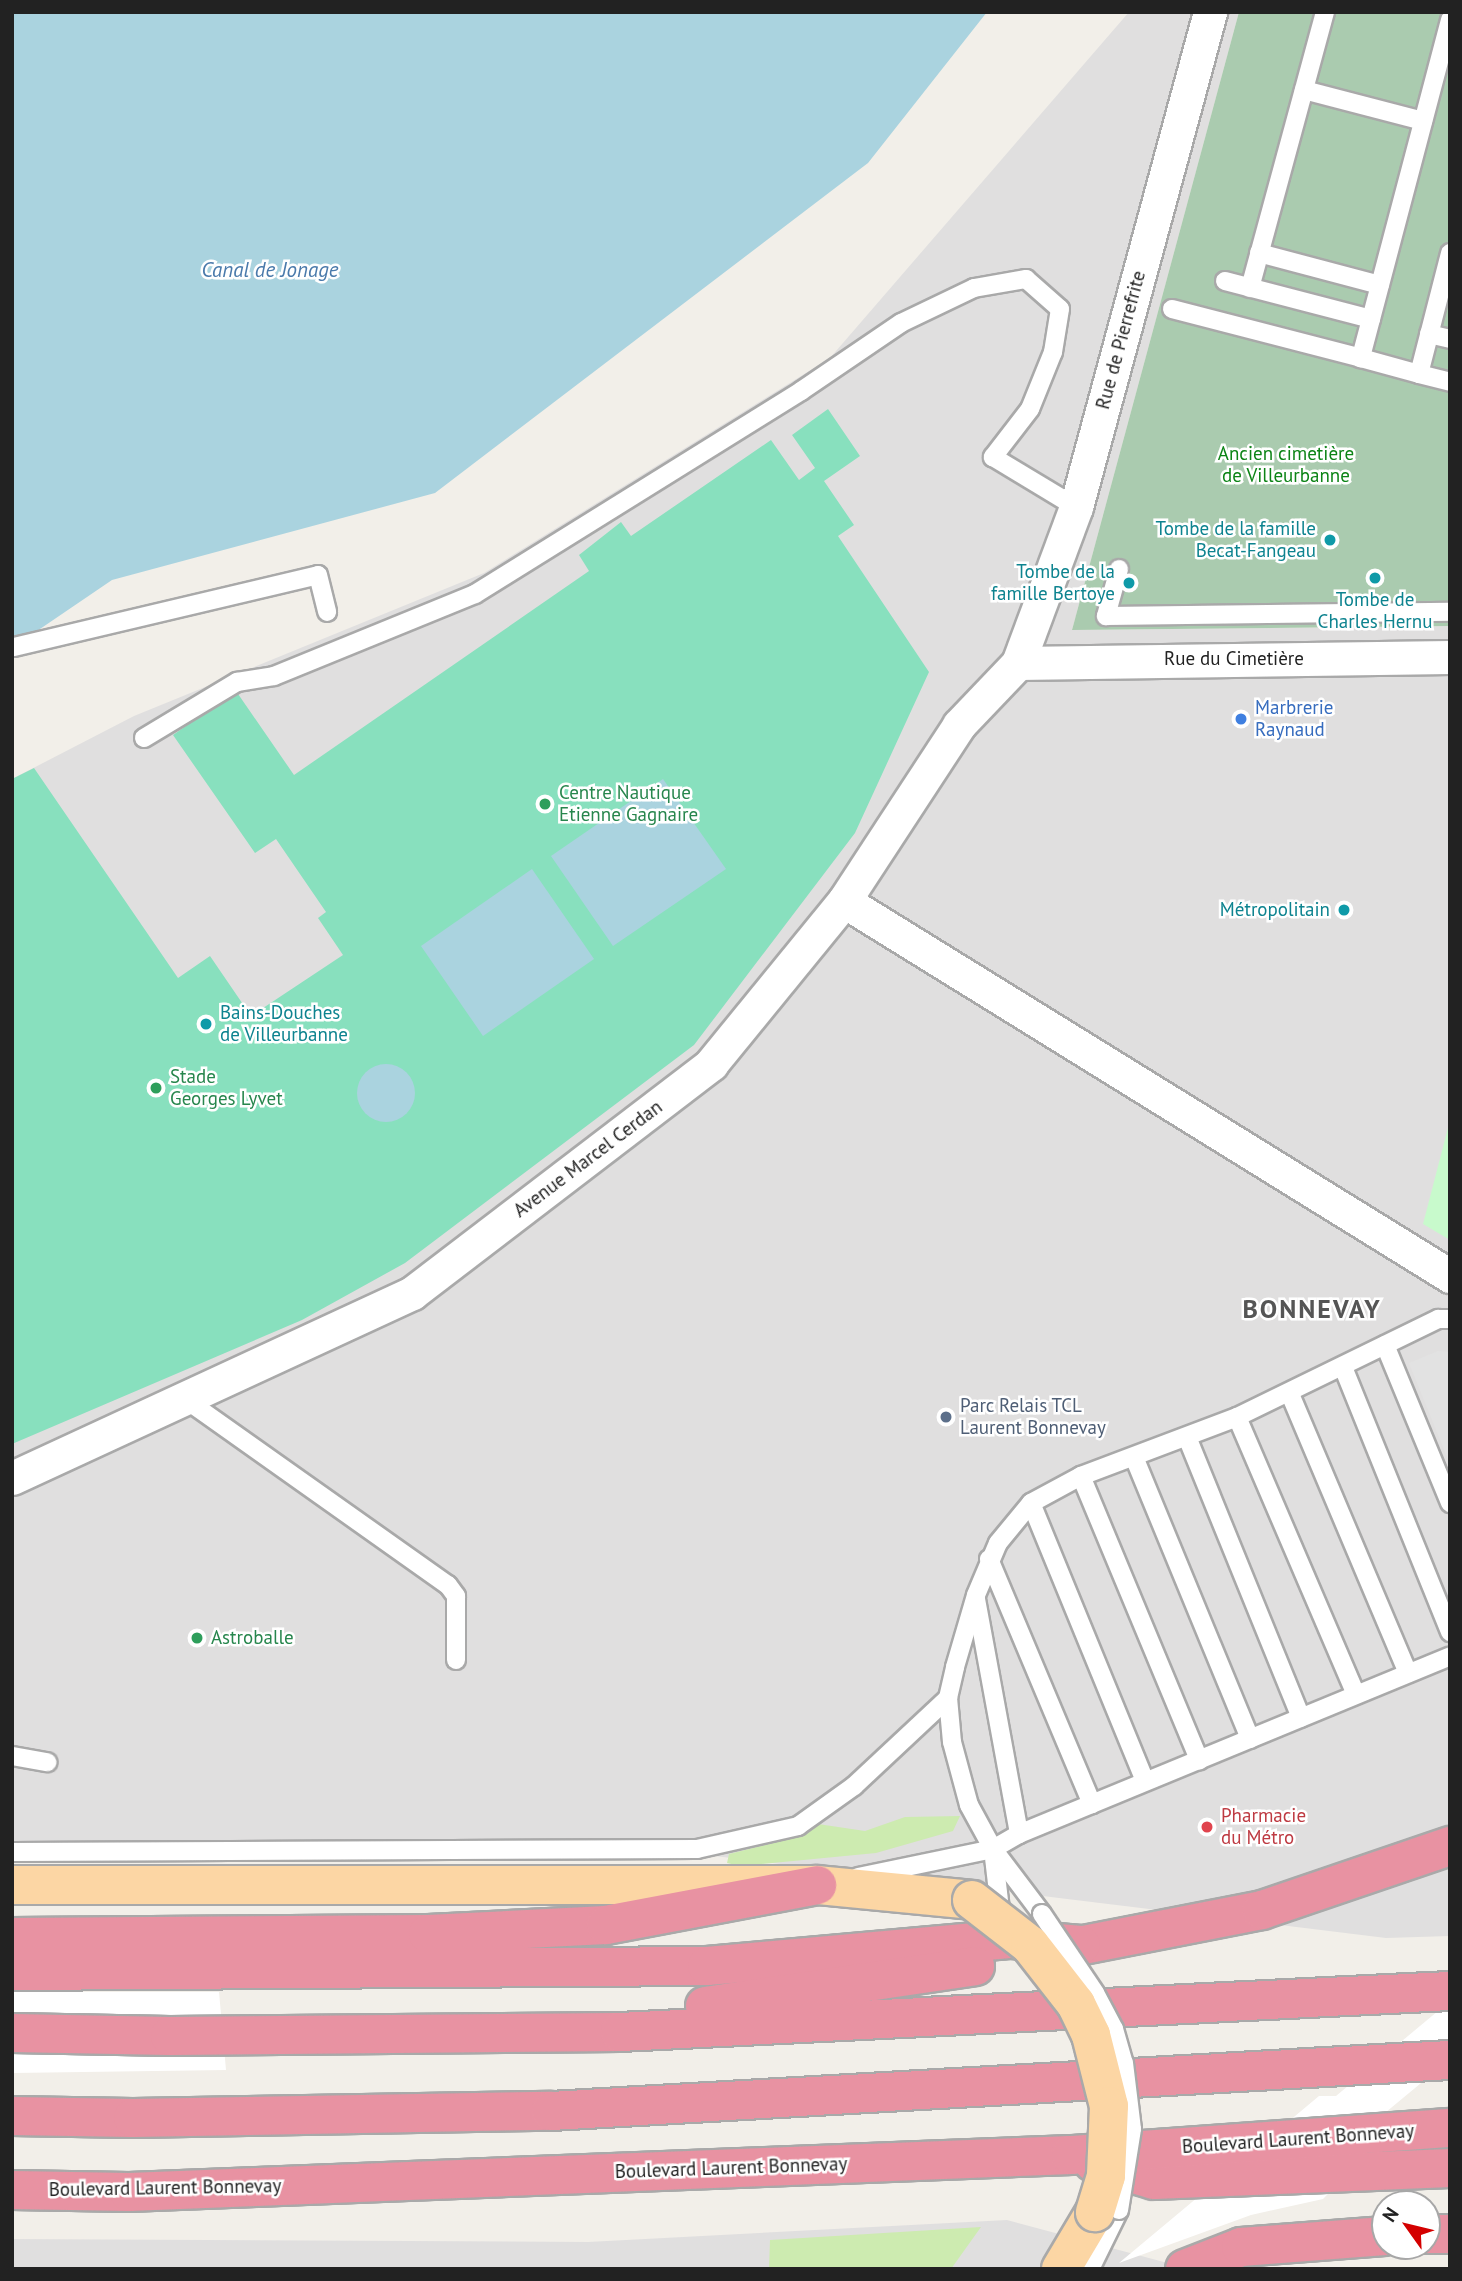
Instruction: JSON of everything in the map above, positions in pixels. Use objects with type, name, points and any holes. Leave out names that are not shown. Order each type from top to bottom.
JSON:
[{"type":"highway","points":[[620,2032],[673,2011],[1023,1959],[1081,1945],[1177,1930],[1262,1910],[1450,1846]]},
{"type":"highway","points":[[12,1937],[428,1934],[606,1925],[817,1885]]},
{"type":"highway","points":[[12,1970],[708,1966],[1012,1939],[1081,1945]]},
{"type":"highway","points":[[12,2032],[170,2036],[620,2032],[1450,1991]]},
{"type":"highway","points":[[12,2116],[133,2118],[551,2110],[1450,2060]]},
{"type":"highway","name":"Boulevard Laurent Bonnevay","points":[[12,2190],[129,2192],[1071,2155],[1450,2127]]},
{"type":"highway","points":[[1071,2155],[1154,2180],[1450,2168]]},
{"type":"highway","points":[[1185,2269],[1241,2246],[1371,2237]]},
{"type":"main road","points":[[12,1885],[817,1885],[986,1909],[1038,1954],[1076,2004],[1102,2066],[1109,2140],[1107,2211],[1061,2269]]},
{"type":"street","name":"Rue de Pierrefrite","points":[[1018,663],[1076,507],[1210,12]]},
{"type":"street","name":"Rue du Cimetière","points":[[1018,663],[1450,657]]},
{"type":"street","name":"Avenue Marcel Cerdan","points":[[12,1478],[412,1293],[711,1064],[844,901],[959,725],[1018,663]]},
{"type":"street","points":[[844,901],[1440,1270]]},
{"type":"lane","points":[[1250,288],[1325,12]]},
{"type":"lane","points":[[1360,358],[1450,20]]},
{"type":"lane","points":[[1304,90],[1423,121]]},
{"type":"lane","points":[[1259,253],[1380,285]]},
{"type":"lane","points":[[1419,374],[1429,334],[1444,298],[1449,256]]},
{"type":"lane","points":[[144,738],[237,682],[274,676],[475,594],[801,391],[901,323],[974,288],[1026,279],[1060,309],[1053,352],[1030,409],[993,457],[1076,507]]},
{"type":"lane","points":[[1225,282],[1371,319]]},
{"type":"lane","points":[[1172,309],[1450,382]]},
{"type":"lane","points":[[1429,334],[1450,339]]},
{"type":"lane","points":[[1119,569],[1106,616],[1450,612]]},
{"type":"lane","points":[[14,646],[318,575],[327,612]]},
{"type":"lane","points":[[1090,2269],[1132,2129],[1124,2063],[1114,2029],[1095,1993],[1042,1914],[993,1849],[969,1805],[952,1742],[948,1698],[976,1595],[989,1559],[1031,1503],[1081,1476],[1237,1417],[1290,1394],[1385,1345],[1446,1321]]},
{"type":"lane","points":[[1385,1345],[1450,1503]]},
{"type":"lane","points":[[1343,1367],[1450,1632]]},
{"type":"lane","points":[[1290,1394],[1408,1673]]},
{"type":"lane","points":[[185,1399],[448,1585],[456,1596],[456,1660]]},
{"type":"lane","points":[[1237,1417],[1356,1695]]},
{"type":"lane","points":[[1187,1437],[1301,1717]]},
{"type":"lane","points":[[1134,1457],[1250,1739]]},
{"type":"lane","points":[[1081,1476],[1199,1760]]},
{"type":"lane","points":[[1031,1503],[1145,1781]]},
{"type":"lane","points":[[989,1559],[1092,1804]]},
{"type":"lane","points":[[976,1595],[1019,1834]]},
{"type":"lane","points":[[817,1885],[993,1849],[1019,1834],[1450,1656]]},
{"type":"lane","points":[[12,1852],[697,1849],[798,1826],[854,1786],[948,1698]]},
{"type":"lane","points":[[12,1756],[47,1762]]},
{"type":"lane","points":[[986,1909],[993,1849]]},
{"type":"shaded area","points":[[1129,12],[1239,12],[1072,630],[1450,626],[1450,1936],[1386,1938],[600,1842],[12,1847],[12,779],[134,716],[484,573],[830,358]]},
{"type":"shaded area","points":[[1438,1351],[1450,1352],[1450,1464],[1409,1363]]},
{"type":"shaded area","points":[[1007,2220],[1190,2269],[12,2269],[12,2239],[588,2242]]},
{"type":"green space","name":"Ancien cimetière de Villeurbanne","points":[[1239,12],[1450,12],[1450,626],[1072,630]]},
{"type":"green space","name":"Centre Nautique Etienne Gagnaire","points":[[828,409],[860,456],[824,481],[854,525],[838,536],[929,672],[855,833],[694,1045],[405,1263],[302,1320],[12,1444],[12,779],[34,768],[178,978],[210,956],[251,1016],[343,955],[318,918],[326,912],[276,839],[255,853],[173,735],[236,691],[294,775],[589,571],[579,555],[621,522],[631,536],[771,440],[799,480],[815,468],[792,435]]},
{"type":"green space","points":[[1450,1120],[1450,1240],[1423,1224]]},
{"type":"green space","points":[[960,1816],[953,1831],[876,1853],[740,1866],[727,1863],[729,1854],[785,1840],[818,1824],[865,1831],[905,1817]]},
{"type":"green space","points":[[981,2227],[951,2269],[769,2269],[770,2240]]},
{"type":"water","name":"Canal de Jonage","points":[[12,12],[987,12],[868,163],[435,493],[112,580],[12,648]]},
{"type":"water","points":[[663,779],[726,869],[613,946],[551,856]]},
{"type":"water","points":[[532,869],[594,959],[483,1036],[421,946]]},
{"type":"water","points":[[380,1064],[392,1064],[407,1072],[415,1087],[415,1099],[407,1114],[392,1122],[380,1122],[365,1114],[357,1099],[357,1087],[365,1072]]},
{"type":"pier","points":[[12,1992],[219,1992],[226,2070],[12,2073]]},
{"type":"pier","points":[[1450,2001],[1450,2059],[1368,2127],[1366,2155],[1323,2199],[1251,2215],[1119,2263],[1319,2096],[1336,2096]]},
{"type":"place","name":"Tombe de la famille Becat-Fangeau","points":[[1330,540]]},
{"type":"place","name":"Tombe de Charles Hernu","points":[[1375,578]]},
{"type":"place","name":"Tombe de la famille Bertoye","points":[[1129,583]]},
{"type":"place","name":"Marbrerie Raynaud","points":[[1241,719]]},
{"type":"place","name":"Centre Nautique Etienne Gagnaire","points":[[545,804]]},
{"type":"place","name":"Métropolitain","points":[[1344,910]]},
{"type":"place","name":"Bains-Douches de Villeurbanne","points":[[206,1024]]},
{"type":"place","name":"Stade Georges Lyvet","points":[[156,1088]]},
{"type":"place","name":"Parc Relais TCL Laurent Bonnevay","points":[[946,1417]]},
{"type":"place","name":"Astroballe","points":[[197,1638]]},
{"type":"place","name":"Pharmacie du Métro","points":[[1207,1827]]},
{"type":"district","name":"BONNEVAY","points":[[1312,1309]]}]
